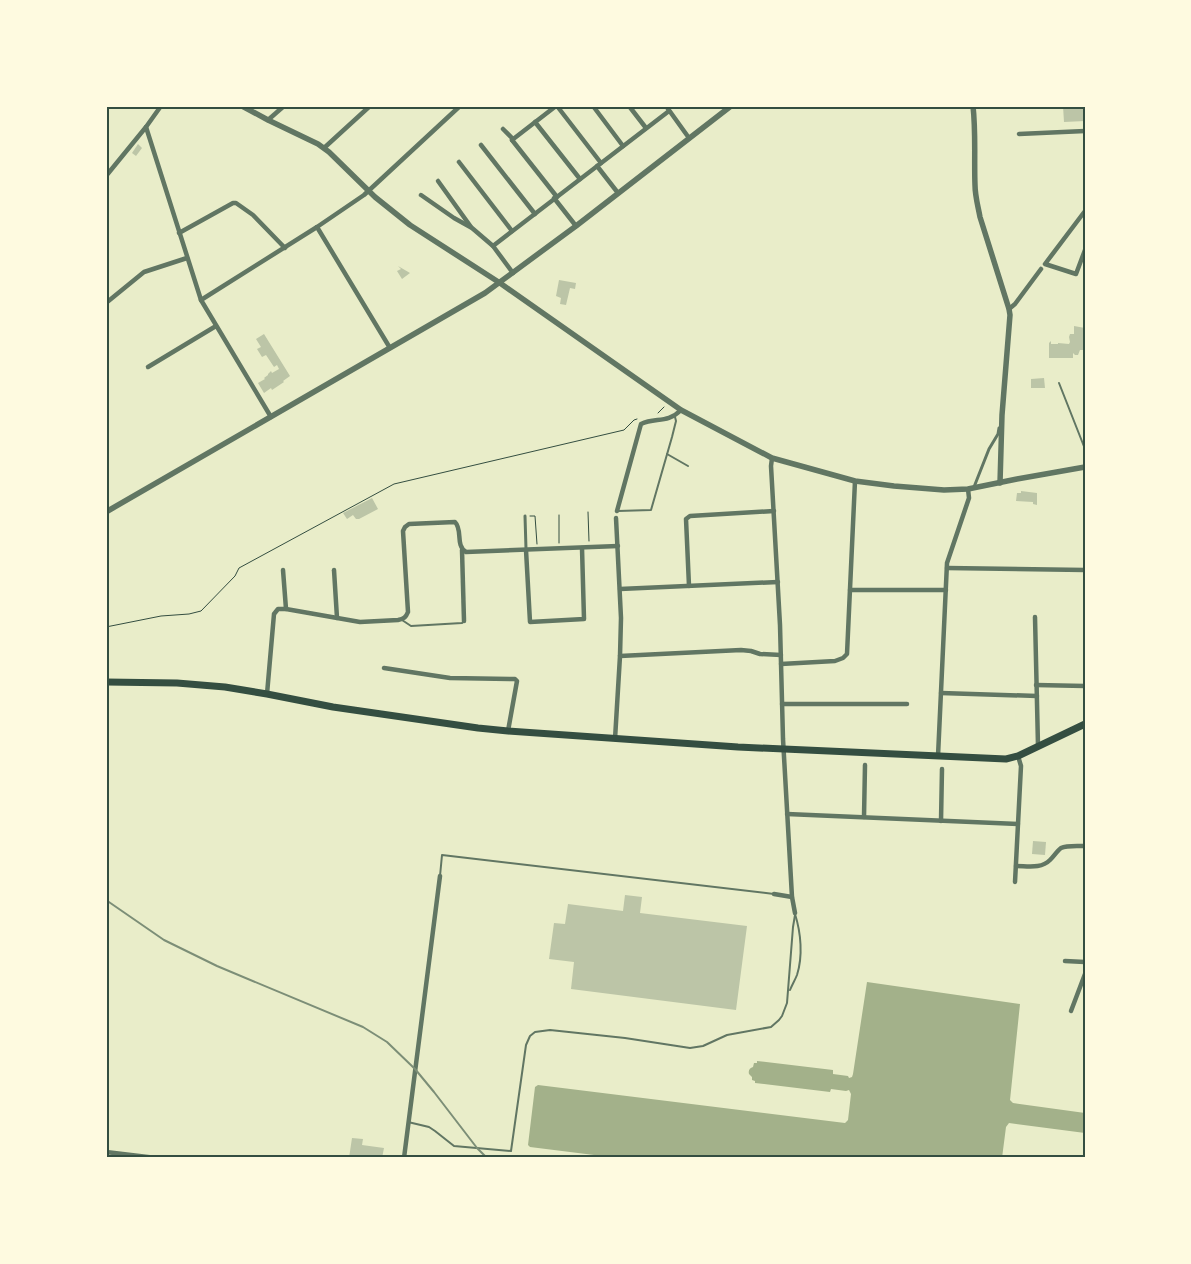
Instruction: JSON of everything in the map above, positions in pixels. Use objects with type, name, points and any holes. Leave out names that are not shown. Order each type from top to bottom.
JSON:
[{"type":"main road","points":[[106,682],[178,683],[225,687],[333,707],[508,731],[784,749],[1006,759],[1085,724]]},
{"type":"street","points":[[106,176],[146,128],[161,106]]},
{"type":"street","points":[[242,106],[324,148],[368,191],[416,230],[500,283],[681,410],[772,458],[855,481],[930,490],[974,488],[1085,467]]},
{"type":"street","points":[[268,120],[284,106]]},
{"type":"street","points":[[324,148],[370,106]]},
{"type":"street","points":[[201,300],[285,248],[364,195],[460,106]]},
{"type":"street","points":[[512,140],[556,106],[618,193]]},
{"type":"street","points":[[593,106],[623,146]]},
{"type":"street","points":[[629,106],[646,128]]},
{"type":"street","points":[[106,512],[474,300],[500,283],[576,226],[731,106]]},
{"type":"street","points":[[973,106],[977,201],[980,217],[1009,309],[1010,320],[1002,418],[1000,483]]},
{"type":"street","points":[[492,246],[646,128],[668,108],[689,138]]},
{"type":"street","points":[[535,122],[580,179]]},
{"type":"street","points":[[146,128],[201,300],[271,417]]},
{"type":"street","points":[[503,129],[513,139],[576,226]]},
{"type":"street","points":[[1019,134],[1085,131]]},
{"type":"street","points":[[481,145],[535,214]]},
{"type":"street","points":[[459,162],[512,231]]},
{"type":"street","points":[[438,181],[472,228],[492,246],[513,273]]},
{"type":"street","points":[[421,195],[472,228]]},
{"type":"street","points":[[179,233],[236,203],[253,215],[285,248]]},
{"type":"street","points":[[1085,211],[1045,264],[1076,274],[1085,250]]},
{"type":"street","points":[[317,227],[390,348]]},
{"type":"street","points":[[106,302],[144,272],[187,258]]},
{"type":"street","points":[[1009,309],[1016,304],[1041,269]]},
{"type":"street","points":[[148,367],[216,326]]},
{"type":"street","points":[[617,511],[639,426],[646,422],[675,417],[681,410]]},
{"type":"street","points":[[938,756],[948,560],[969,498],[989,449],[998,434],[1002,418]]},
{"type":"street","points":[[772,458],[787,814],[792,897],[795,913]]},
{"type":"street","points":[[781,664],[835,661],[845,656],[848,651],[855,481]]},
{"type":"street","points":[[689,586],[686,519],[690,516],[774,511]]},
{"type":"street","points":[[525,516],[530,622],[584,619],[582,548]]},
{"type":"street","points":[[615,739],[621,618],[616,518]]},
{"type":"street","points":[[267,694],[273,619],[278,609],[286,608],[360,622],[402,620],[406,616],[408,612],[403,532],[409,524],[455,522],[458,524],[462,550],[464,621]]},
{"type":"street","points":[[462,550],[466,552],[618,546]]},
{"type":"street","points":[[947,568],[1085,570]]},
{"type":"street","points":[[284,570],[286,608]]},
{"type":"street","points":[[334,570],[337,618]]},
{"type":"street","points":[[620,589],[778,582]]},
{"type":"street","points":[[850,590],[946,590]]},
{"type":"street","points":[[1035,617],[1038,746]]},
{"type":"street","points":[[620,656],[741,650],[760,654],[781,654]]},
{"type":"street","points":[[384,668],[450,678],[516,679],[508,731]]},
{"type":"street","points":[[1036,685],[1085,686]]},
{"type":"street","points":[[941,693],[1036,696]]},
{"type":"street","points":[[782,704],[907,704]]},
{"type":"street","points":[[1014,757],[1021,766],[1015,882]]},
{"type":"street","points":[[864,817],[865,765]]},
{"type":"street","points":[[941,821],[942,769]]},
{"type":"street","points":[[787,814],[1018,824]]},
{"type":"street","points":[[1016,866],[1041,865],[1047,862],[1059,849],[1085,846]]},
{"type":"street","points":[[404,1158],[440,876]]},
{"type":"street","points":[[774,894],[792,897]]},
{"type":"street","points":[[1065,961],[1085,962]]},
{"type":"street","points":[[1071,1010],[1085,974]]},
{"type":"street","points":[[106,1152],[156,1158]]},
{"type":"lane","points":[[1059,384],[1085,449]]},
{"type":"lane","points":[[617,511],[651,510],[676,421],[675,417]]},
{"type":"lane","points":[[667,454],[688,466]]},
{"type":"lane","points":[[402,620],[411,626],[462,624],[464,621]]},
{"type":"lane","points":[[440,876],[442,855],[774,894]]},
{"type":"lane","points":[[789,992],[797,975],[800,957],[800,928],[795,913]]},
{"type":"lane","points":[[408,1122],[429,1127],[454,1146],[511,1151],[526,1045],[530,1036],[535,1032],[550,1030],[626,1038],[690,1048],[704,1046],[727,1035],[771,1026],[779,1020],[784,1012],[789,992],[795,913]]},
{"type":"path","points":[[657,414],[668,401]]},
{"type":"path","points":[[106,627],[161,616],[201,612],[235,576],[239,568],[394,484],[624,430],[631,422],[636,420]]},
{"type":"path","points":[[588,512],[589,548]]},
{"type":"path","points":[[559,515],[560,549]]},
{"type":"path","points":[[525,516],[535,516],[537,550]]},
{"type":"shaded area","points":[[867,982],[1020,1004],[1010,1100],[1013,1103],[1085,1113],[1085,1133],[1009,1123],[1006,1127],[1002,1158],[618,1158],[530,1147],[528,1145],[535,1087],[538,1085],[845,1123],[848,1120],[851,1094],[849,1090],[831,1089],[830,1092],[755,1083],[749,1071],[757,1061],[833,1070],[833,1074],[852,1077]]},
{"type":"building","points":[[1063,106],[1084,106],[1085,121],[1064,122]]},
{"type":"building","points":[[138,144],[142,148],[136,156],[132,153]]},
{"type":"building","points":[[398,266],[410,273],[402,279],[397,271],[401,269]]},
{"type":"building","points":[[559,280],[576,283],[575,289],[570,288],[566,305],[560,304],[561,298],[556,296]]},
{"type":"building","points":[[1074,326],[1085,328],[1085,350],[1080,350],[1078,355],[1073,353],[1073,358],[1049,358],[1049,343],[1051,341],[1051,344],[1069,344],[1070,334],[1074,334]]},
{"type":"building","points":[[264,334],[290,376],[272,390],[271,388],[264,393],[258,383],[265,379],[271,371],[272,373],[279,369],[277,365],[274,367],[266,355],[262,357],[257,349],[261,347],[256,339]]},
{"type":"building","points":[[1044,378],[1045,388],[1031,388],[1031,379]]},
{"type":"building","points":[[1021,491],[1037,493],[1037,505],[1033,504],[1033,502],[1016,501],[1017,493],[1021,493]]},
{"type":"building","points":[[372,498],[378,509],[359,519],[356,519],[353,515],[347,519],[343,513]]},
{"type":"building","points":[[1033,841],[1046,842],[1045,855],[1032,854]]},
{"type":"building","points":[[625,895],[642,897],[640,913],[747,926],[736,1010],[571,989],[574,962],[549,959],[554,923],[565,924],[568,904],[623,911]]},
{"type":"building","points":[[352,1138],[363,1139],[362,1145],[384,1148],[382,1158],[349,1158]]},
{"type":"railway","points":[[106,900],[164,940],[217,966],[363,1027],[387,1042],[415,1069],[487,1158]]}]
